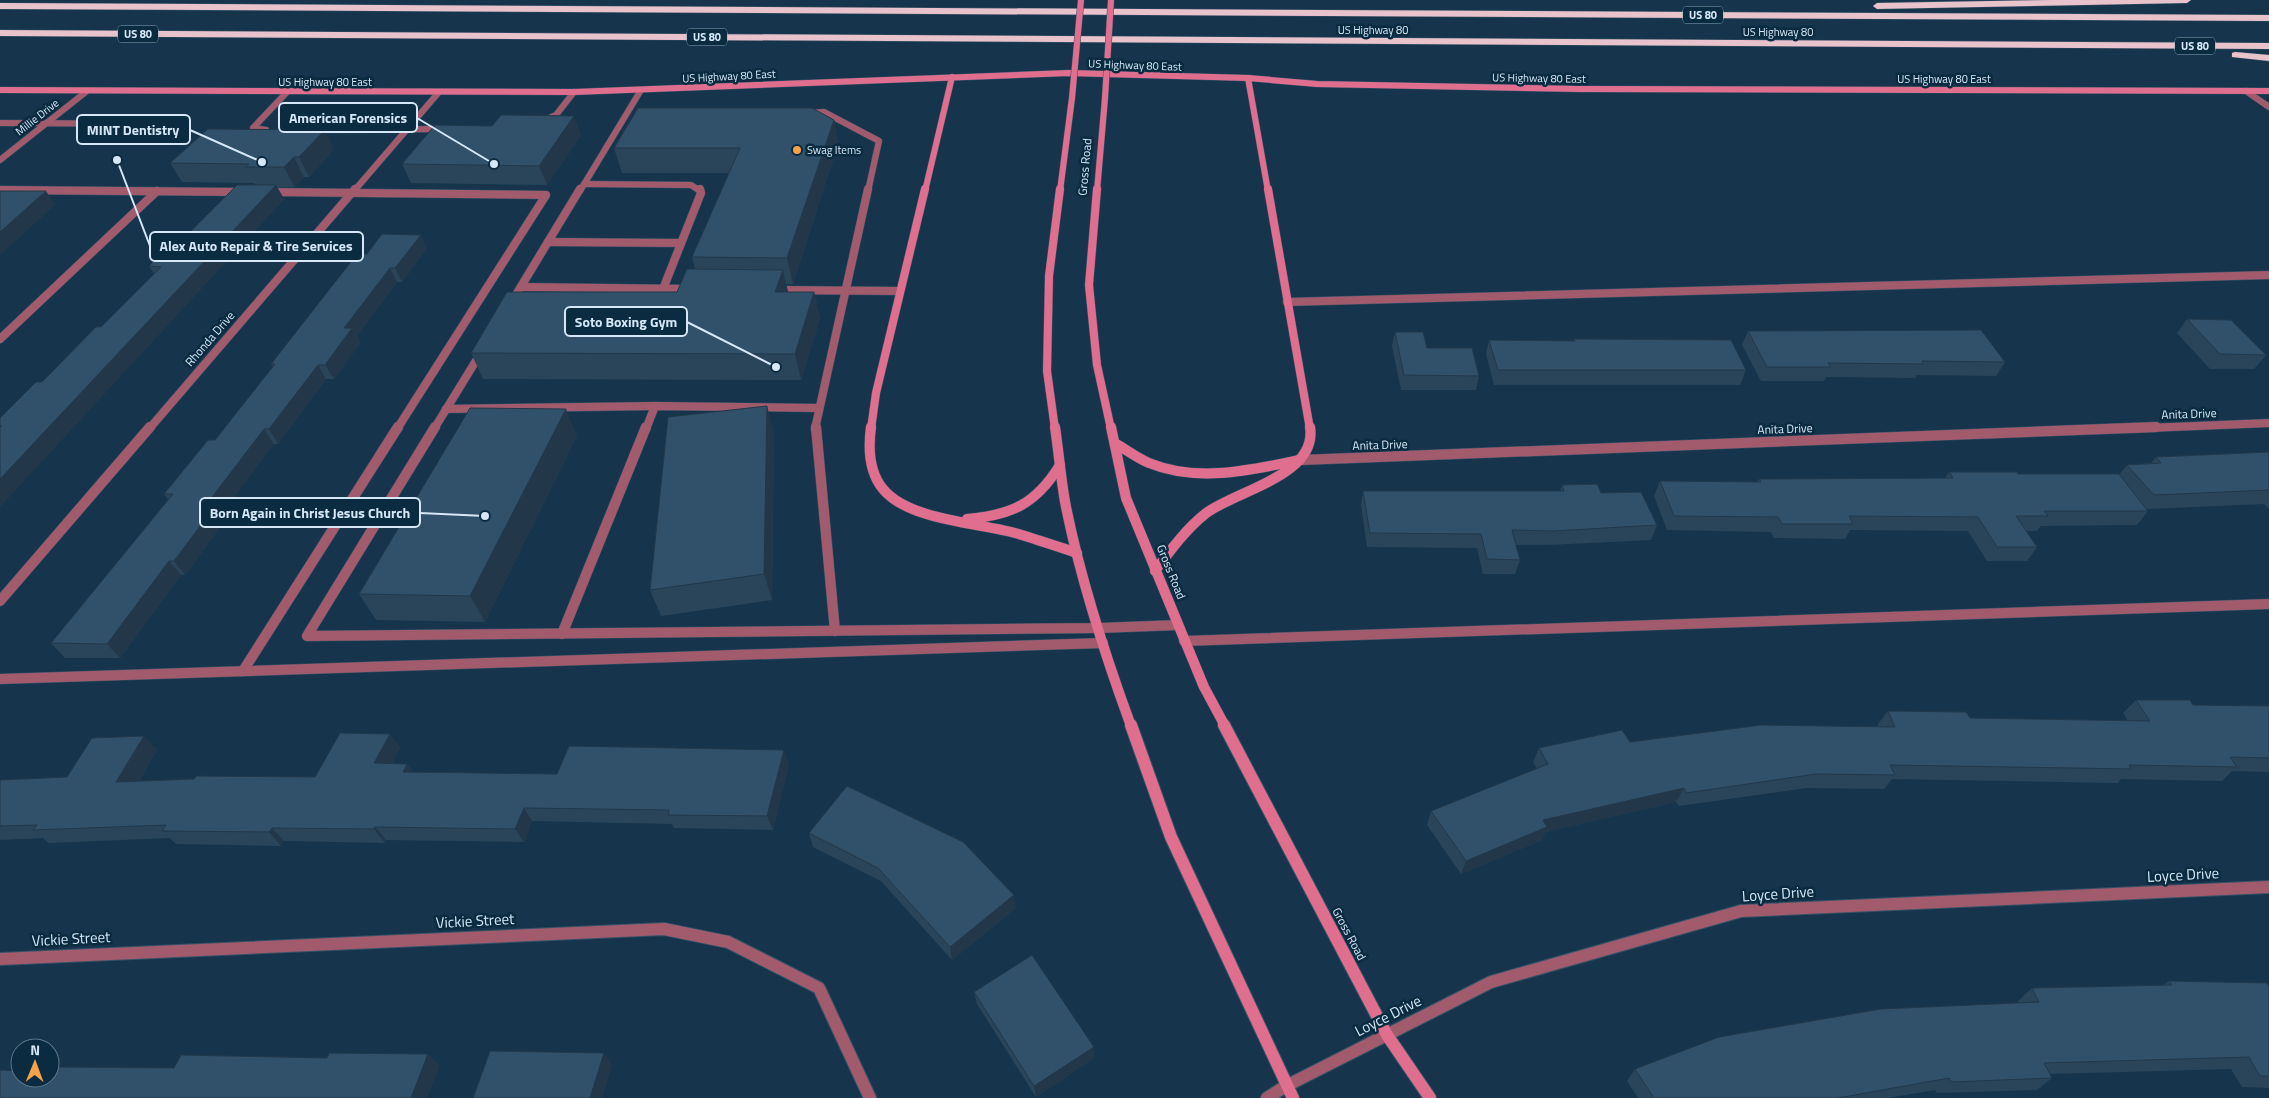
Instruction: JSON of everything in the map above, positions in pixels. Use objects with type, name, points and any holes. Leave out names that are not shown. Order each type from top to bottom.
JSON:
[{"type":"highway","points":[[1870,6],[2188,0]]},
{"type":"highway","name":"US Highway 80","points":[[0,6],[2269,18]]},
{"type":"highway","points":[[1670,15],[1841,6]]},
{"type":"highway","name":"US Highway 80","points":[[0,33],[2269,46]]},
{"type":"highway","points":[[2122,45],[2269,58]]},
{"type":"main road","name":"Gross Road","points":[[1081,0],[1072,98],[1049,276],[1047,371],[1066,506],[1076,552],[1103,643],[1171,837],[1293,1098]]},
{"type":"main road","name":"Gross Road","points":[[1111,0],[1105,98],[1089,285],[1097,365],[1116,444],[1126,498],[1204,687],[1387,1035],[1430,1098]]},
{"type":"main road","name":"US Highway 80 East","points":[[0,90],[574,92],[1069,73],[1248,78],[1317,84],[1580,89],[2269,91]]},
{"type":"main road","points":[[952,77],[876,393],[870,436],[870,464],[883,489],[902,504],[930,514],[1014,533],[1076,552]]},
{"type":"main road","points":[[1156,571],[1187,528],[1216,506],[1284,474],[1301,460],[1307,450],[1311,434],[1248,78]]},
{"type":"main road","points":[[1116,444],[1150,463],[1185,471],[1224,474],[1301,460]]},
{"type":"main road","points":[[956,519],[1004,514],[1021,508],[1034,500],[1046,488],[1060,465]]},
{"type":"street","name":"Millie Drive","points":[[0,160],[87,90]]},
{"type":"street","points":[[506,311],[584,184],[633,113],[641,90]]},
{"type":"street","points":[[2246,91],[2269,107]]},
{"type":"street","points":[[274,130],[253,128],[287,92]]},
{"type":"street","name":"Rhonda Drive","points":[[0,602],[439,92]]},
{"type":"street","points":[[534,122],[543,121],[556,115],[574,92]]},
{"type":"street","points":[[795,112],[824,112],[879,140],[815,430],[835,631]]},
{"type":"street","points":[[0,123],[181,124]]},
{"type":"street","points":[[302,130],[406,131],[452,128]]},
{"type":"street","points":[[584,184],[692,185],[699,188],[701,193],[663,288]]},
{"type":"street","points":[[0,190],[546,195],[243,671]]},
{"type":"street","points":[[0,339],[157,191]]},
{"type":"street","points":[[548,242],[681,243]]},
{"type":"street","points":[[1287,302],[2269,275]]},
{"type":"street","points":[[521,287],[701,289]]},
{"type":"street","points":[[768,290],[900,292]]},
{"type":"street","points":[[486,344],[307,636],[1099,628],[1178,625]]},
{"type":"street","points":[[446,409],[655,406],[819,408]]},
{"type":"street","points":[[562,634],[655,406]]},
{"type":"street","name":"Anita Drive","points":[[1301,460],[2269,423]]},
{"type":"street","points":[[1184,641],[2269,604]]},
{"type":"street","points":[[0,679],[1103,643]]},
{"type":"street","name":"Loyce Drive","points":[[1266,1098],[1286,1086],[1491,982],[1742,912],[2269,887]]},
{"type":"street","name":"Vickie Street","points":[[0,959],[664,929],[728,942],[819,988],[870,1098]]},
{"type":"building","points":[[638,108],[812,108],[834,120],[787,258],[692,257],[740,148],[614,148]]},
{"type":"building","points":[[501,115],[574,116],[539,166],[402,164],[435,125],[492,126]]},
{"type":"building","points":[[208,129],[325,130],[299,157],[294,157],[284,167],[245,167],[249,164],[170,163]]},
{"type":"building","points":[[237,185],[276,185],[0,479],[0,427],[2,426],[0,426],[0,418],[36,382],[42,382],[96,327],[101,327],[161,267],[149,266],[180,235],[187,235]]},
{"type":"building","points":[[0,191],[46,191],[0,232]]},
{"type":"building","points":[[382,234],[421,235],[395,268],[390,268],[344,328],[352,328],[325,365],[318,365],[269,429],[264,429],[206,505],[216,505],[174,561],[169,561],[107,644],[51,643],[173,494],[164,494],[208,440],[215,440],[275,364],[271,364],[357,254],[367,254]]},
{"type":"building","points":[[687,269],[783,270],[775,292],[814,292],[795,354],[471,353],[507,292],[677,292]]},
{"type":"building","points":[[2187,319],[2231,320],[2266,355],[2220,354]]},
{"type":"building","points":[[1981,330],[2005,362],[1922,361],[1923,364],[1828,363],[1831,367],[1767,367],[1748,331]]},
{"type":"building","points":[[1395,332],[1423,332],[1427,348],[1472,348],[1479,376],[1404,375]]},
{"type":"building","points":[[1574,339],[1731,340],[1746,370],[1498,370],[1489,340],[1575,341]]},
{"type":"building","points":[[767,406],[764,574],[650,590],[668,417]]},
{"type":"building","points":[[470,408],[566,409],[470,596],[359,594]]},
{"type":"building","points":[[2269,452],[2269,490],[2154,495],[2127,465],[2161,463],[2156,457]]},
{"type":"building","points":[[1949,472],[2119,474],[2148,511],[2044,511],[2048,516],[2016,516],[2037,547],[1997,547],[1978,517],[1849,516],[1853,524],[1782,524],[1778,517],[1674,516],[1660,481],[1761,482],[1759,479],[1953,478]]},
{"type":"building","points":[[1597,484],[1601,493],[1641,492],[1657,525],[1553,531],[1512,530],[1520,560],[1487,559],[1481,534],[1370,533],[1363,491],[1564,491],[1562,485]]},
{"type":"building","points":[[2136,700],[2190,700],[2193,705],[2269,706],[2269,758],[2230,757],[2237,767],[2129,765],[2131,769],[1890,765],[1895,775],[1816,774],[1686,793],[1684,788],[1543,820],[1547,827],[1466,861],[1431,811],[1548,764],[1539,748],[1622,730],[1630,742],[1761,725],[1895,727],[1888,711],[1966,712],[1970,718],[2150,721]]},
{"type":"building","points":[[340,733],[390,734],[374,763],[407,764],[403,772],[557,774],[569,746],[784,750],[767,816],[668,815],[669,810],[524,808],[515,829],[272,828],[269,832],[162,831],[166,825],[33,830],[37,825],[0,826],[0,780],[67,777],[92,738],[144,736],[116,782],[194,779],[197,776],[315,777]]},
{"type":"building","points":[[847,786],[963,842],[1014,895],[950,947],[878,868],[809,833]]},
{"type":"building","points":[[1032,955],[1094,1047],[1034,1086],[974,992]]},
{"type":"building","points":[[2169,981],[2267,983],[2269,987],[2269,1076],[2260,1076],[2249,1057],[2044,1063],[2052,1078],[1951,1082],[1949,1078],[1838,1098],[1654,1098],[1635,1069],[1719,1037],[1881,1009],[2039,1002],[2032,988],[2172,985]]},
{"type":"building","points":[[490,1051],[604,1053],[590,1098],[473,1098]]},
{"type":"building","points":[[329,1053],[428,1054],[411,1098],[0,1098],[0,1070],[10,1070],[10,1088],[60,1088],[60,1067],[174,1068],[181,1055],[327,1058]]},
{"type":"place","name":"Swag Items","points":[[797,150]]},
{"type":"place","name":"Alex Auto Repair & Tire Services","points":[[117,160]]},
{"type":"place","name":"MINT Dentistry","points":[[262,162]]},
{"type":"place","name":"American Forensics","points":[[494,164]]},
{"type":"place","name":"Soto Boxing Gym","points":[[776,367]]},
{"type":"place","name":"Born Again in Christ Jesus Church","points":[[485,516]]}]
